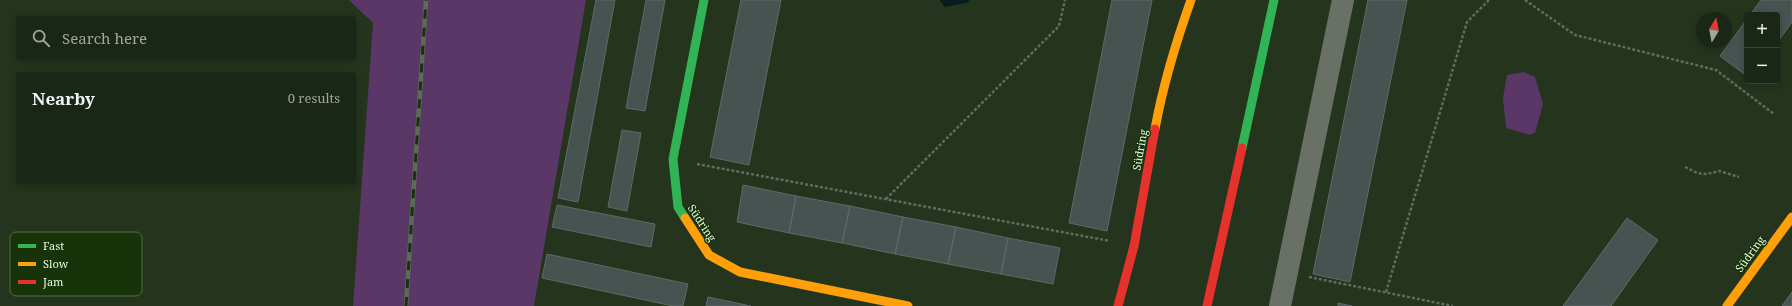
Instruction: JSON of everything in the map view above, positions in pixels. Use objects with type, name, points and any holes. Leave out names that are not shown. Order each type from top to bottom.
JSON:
[{"type":"street","name":"Südring","points":[[704,0],[673,159],[678,207],[708,255],[740,272],[908,306]]},
{"type":"street","name":"Südring","points":[[1118,306],[1134,246],[1160,103],[1180,32],[1191,0]]},
{"type":"street","points":[[1207,306],[1274,0]]},
{"type":"street","points":[[1280,306],[1343,0]]},
{"type":"street","name":"Südring","points":[[1727,306],[1792,217]]},
{"type":"path","points":[[885,199],[1059,26],[1065,0]]},
{"type":"path","points":[[1386,292],[1467,22],[1489,0]]},
{"type":"path","points":[[1525,0],[1575,35],[1716,70],[1774,114]]},
{"type":"path","points":[[673,159],[1134,246]]},
{"type":"path","points":[[1685,167],[1697,173],[1707,174],[1719,171],[1739,177]]},
{"type":"path","points":[[1287,272],[1453,306]]},
{"type":"shaded area","points":[[349,0],[586,0],[534,306],[353,306],[373,23]]},
{"type":"shaded area","points":[[1524,72],[1535,77],[1543,104],[1535,133],[1530,135],[1506,128],[1503,98],[1507,75]]},
{"type":"water","points":[[940,0],[970,0],[967,3],[944,7]]},
{"type":"building","points":[[596,0],[615,0],[578,202],[558,198]]},
{"type":"building","points":[[646,0],[665,0],[645,111],[626,108]]},
{"type":"building","points":[[741,0],[781,0],[749,165],[710,157]]},
{"type":"building","points":[[1112,0],[1152,0],[1107,231],[1069,223]]},
{"type":"building","points":[[1368,0],[1407,0],[1350,282],[1313,274]]},
{"type":"building","points":[[1761,0],[1792,0],[1792,22],[1780,39],[1780,12],[1752,12]]},
{"type":"building","points":[[1744,23],[1744,74],[1720,56],[1726,48],[1732,48],[1732,40]]},
{"type":"building","points":[[622,130],[641,133],[627,211],[608,207]]},
{"type":"building","points":[[743,185],[796,196],[789,233],[737,222]]},
{"type":"building","points":[[796,196],[850,206],[842,243],[789,233]]},
{"type":"building","points":[[557,205],[655,224],[651,247],[552,227]]},
{"type":"building","points":[[850,206],[903,217],[895,254],[842,243]]},
{"type":"building","points":[[903,217],[956,227],[948,264],[895,254]]},
{"type":"building","points":[[1627,218],[1658,240],[1611,306],[1563,306]]},
{"type":"building","points":[[956,227],[1008,238],[1001,274],[948,264]]},
{"type":"building","points":[[1008,238],[1060,248],[1053,284],[1001,274]]},
{"type":"building","points":[[547,254],[688,284],[683,306],[673,306],[542,278]]},
{"type":"building","points":[[1792,292],[1792,306],[1782,306]]},
{"type":"building","points":[[708,297],[751,306],[706,306]]},
{"type":"building","points":[[1338,303],[1352,306],[1338,306]]},
{"type":"railway","points":[[406,306],[426,0]]},
{"type":"traffic: fast","points":[[685,218],[678,207],[673,159],[704,0]]},
{"type":"traffic: fast","points":[[1242,148],[1274,0]]},
{"type":"traffic: slow","points":[[1155,129],[1170,64],[1191,0]]},
{"type":"traffic: slow","points":[[1727,306],[1792,217]]},
{"type":"traffic: slow","points":[[685,218],[709,255],[740,272],[908,306]]},
{"type":"traffic: jam","points":[[1118,306],[1134,246],[1155,129]]},
{"type":"traffic: jam","points":[[1207,306],[1242,148]]}]
